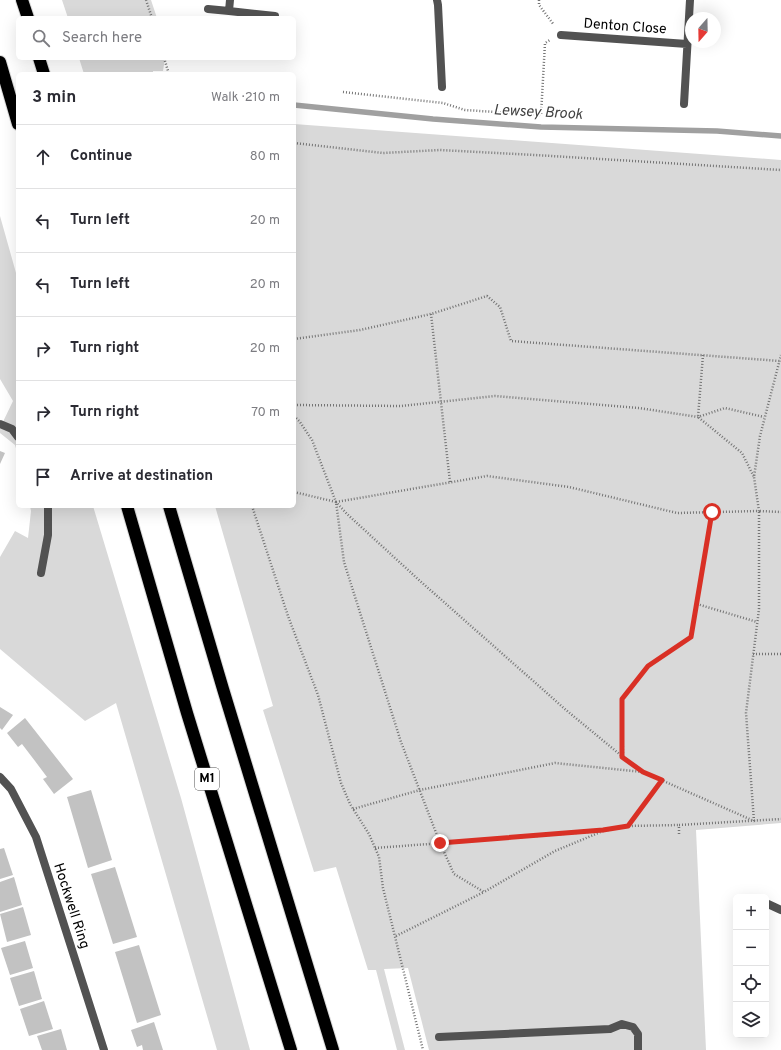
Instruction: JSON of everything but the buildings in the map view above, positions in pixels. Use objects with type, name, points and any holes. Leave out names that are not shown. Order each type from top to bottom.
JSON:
[{"type":"highway","points":[[22,0],[27,16]]},
{"type":"highway","points":[[40,60],[43,72]]},
{"type":"highway","points":[[0,62],[16,117]]},
{"type":"highway","name":"M1","points":[[128,508],[187,713],[292,1050]]},
{"type":"highway","points":[[170,508],[223,690],[333,1050]]},
{"type":"street","points":[[229,11],[230,0]]},
{"type":"street","points":[[437,0],[442,87]]},
{"type":"street","points":[[689,12],[690,0]]},
{"type":"street","points":[[208,9],[275,16]]},
{"type":"street","name":"Denton Close","points":[[561,35],[685,44]]},
{"type":"street","points":[[684,104],[687,48]]},
{"type":"street","points":[[0,424],[12,429],[16,434]]},
{"type":"street","points":[[41,573],[48,535],[48,508]]},
{"type":"street","name":"Hockwell Ring","points":[[0,777],[11,789],[36,837],[104,1050]]},
{"type":"street","points":[[769,904],[781,910]]},
{"type":"street","points":[[439,1037],[610,1029],[622,1024],[633,1027],[638,1034],[638,1050]]},
{"type":"path","points":[[146,0],[151,16]]},
{"type":"path","points":[[343,92],[443,103],[465,110],[541,115],[545,42],[561,35],[539,5],[539,0]]},
{"type":"path","points":[[165,60],[168,72]]},
{"type":"path","points":[[296,143],[384,153],[440,150],[781,170]]},
{"type":"path","points":[[296,339],[360,330],[431,314],[487,296],[500,307],[511,341],[703,354],[780,361]]},
{"type":"path","points":[[431,314],[450,482]]},
{"type":"path","points":[[698,417],[703,354]]},
{"type":"path","points":[[754,821],[746,713],[759,610],[759,511],[754,477],[764,417],[781,355]]},
{"type":"path","points":[[296,405],[401,406],[494,396],[639,408],[698,417],[726,408],[764,417]]},
{"type":"path","points":[[698,417],[742,453],[754,477]]},
{"type":"path","points":[[296,418],[312,440],[336,502],[344,562],[401,742],[440,843],[454,874],[484,892]]},
{"type":"path","points":[[296,492],[336,502],[487,476],[569,487],[677,513],[759,511],[781,512]]},
{"type":"path","points":[[336,502],[347,514],[419,580],[566,710],[622,757],[643,772],[754,821]]},
{"type":"path","points":[[253,508],[288,616],[318,695],[341,783],[353,809],[369,834],[379,857],[383,888],[423,1050]]},
{"type":"path","points":[[622,757],[622,699],[648,666],[691,637],[712,512]]},
{"type":"path","points":[[697,604],[757,622]]},
{"type":"path","points":[[753,654],[781,654]]},
{"type":"path","points":[[353,809],[420,790],[555,763],[643,772]]},
{"type":"path","points":[[628,826],[662,780]]},
{"type":"path","points":[[375,848],[603,830],[628,826],[679,825],[781,819]]},
{"type":"path","points":[[679,825],[679,834]]},
{"type":"path","points":[[396,936],[484,892],[555,851],[603,830]]},
{"type":"shaded area","points":[[62,0],[151,0],[156,16],[67,16]]},
{"type":"shaded area","points":[[80,60],[165,60],[163,71],[83,72]]},
{"type":"shaded area","points":[[296,124],[781,160],[781,823],[696,830],[706,1050],[429,1050],[408,968],[384,969],[405,1050],[397,1050],[376,970],[368,970],[336,867],[314,872],[263,710],[273,706],[216,508],[296,508]]},
{"type":"shaded area","points":[[0,216],[16,273],[16,448],[15,445],[0,433],[0,428],[13,401],[0,379]]},
{"type":"shaded area","points":[[30,508],[94,508],[181,798],[250,1050],[217,1050],[116,703],[85,721],[0,649],[0,557],[15,531],[28,538]]},
{"type":"waterway","name":"Lewsey Brook","points":[[296,105],[433,119],[541,127],[717,131],[781,136]]},
{"type":"route","points":[[440,843],[603,830],[628,826],[662,780],[643,772],[622,757],[622,699],[648,666],[691,637],[712,512]]}]
